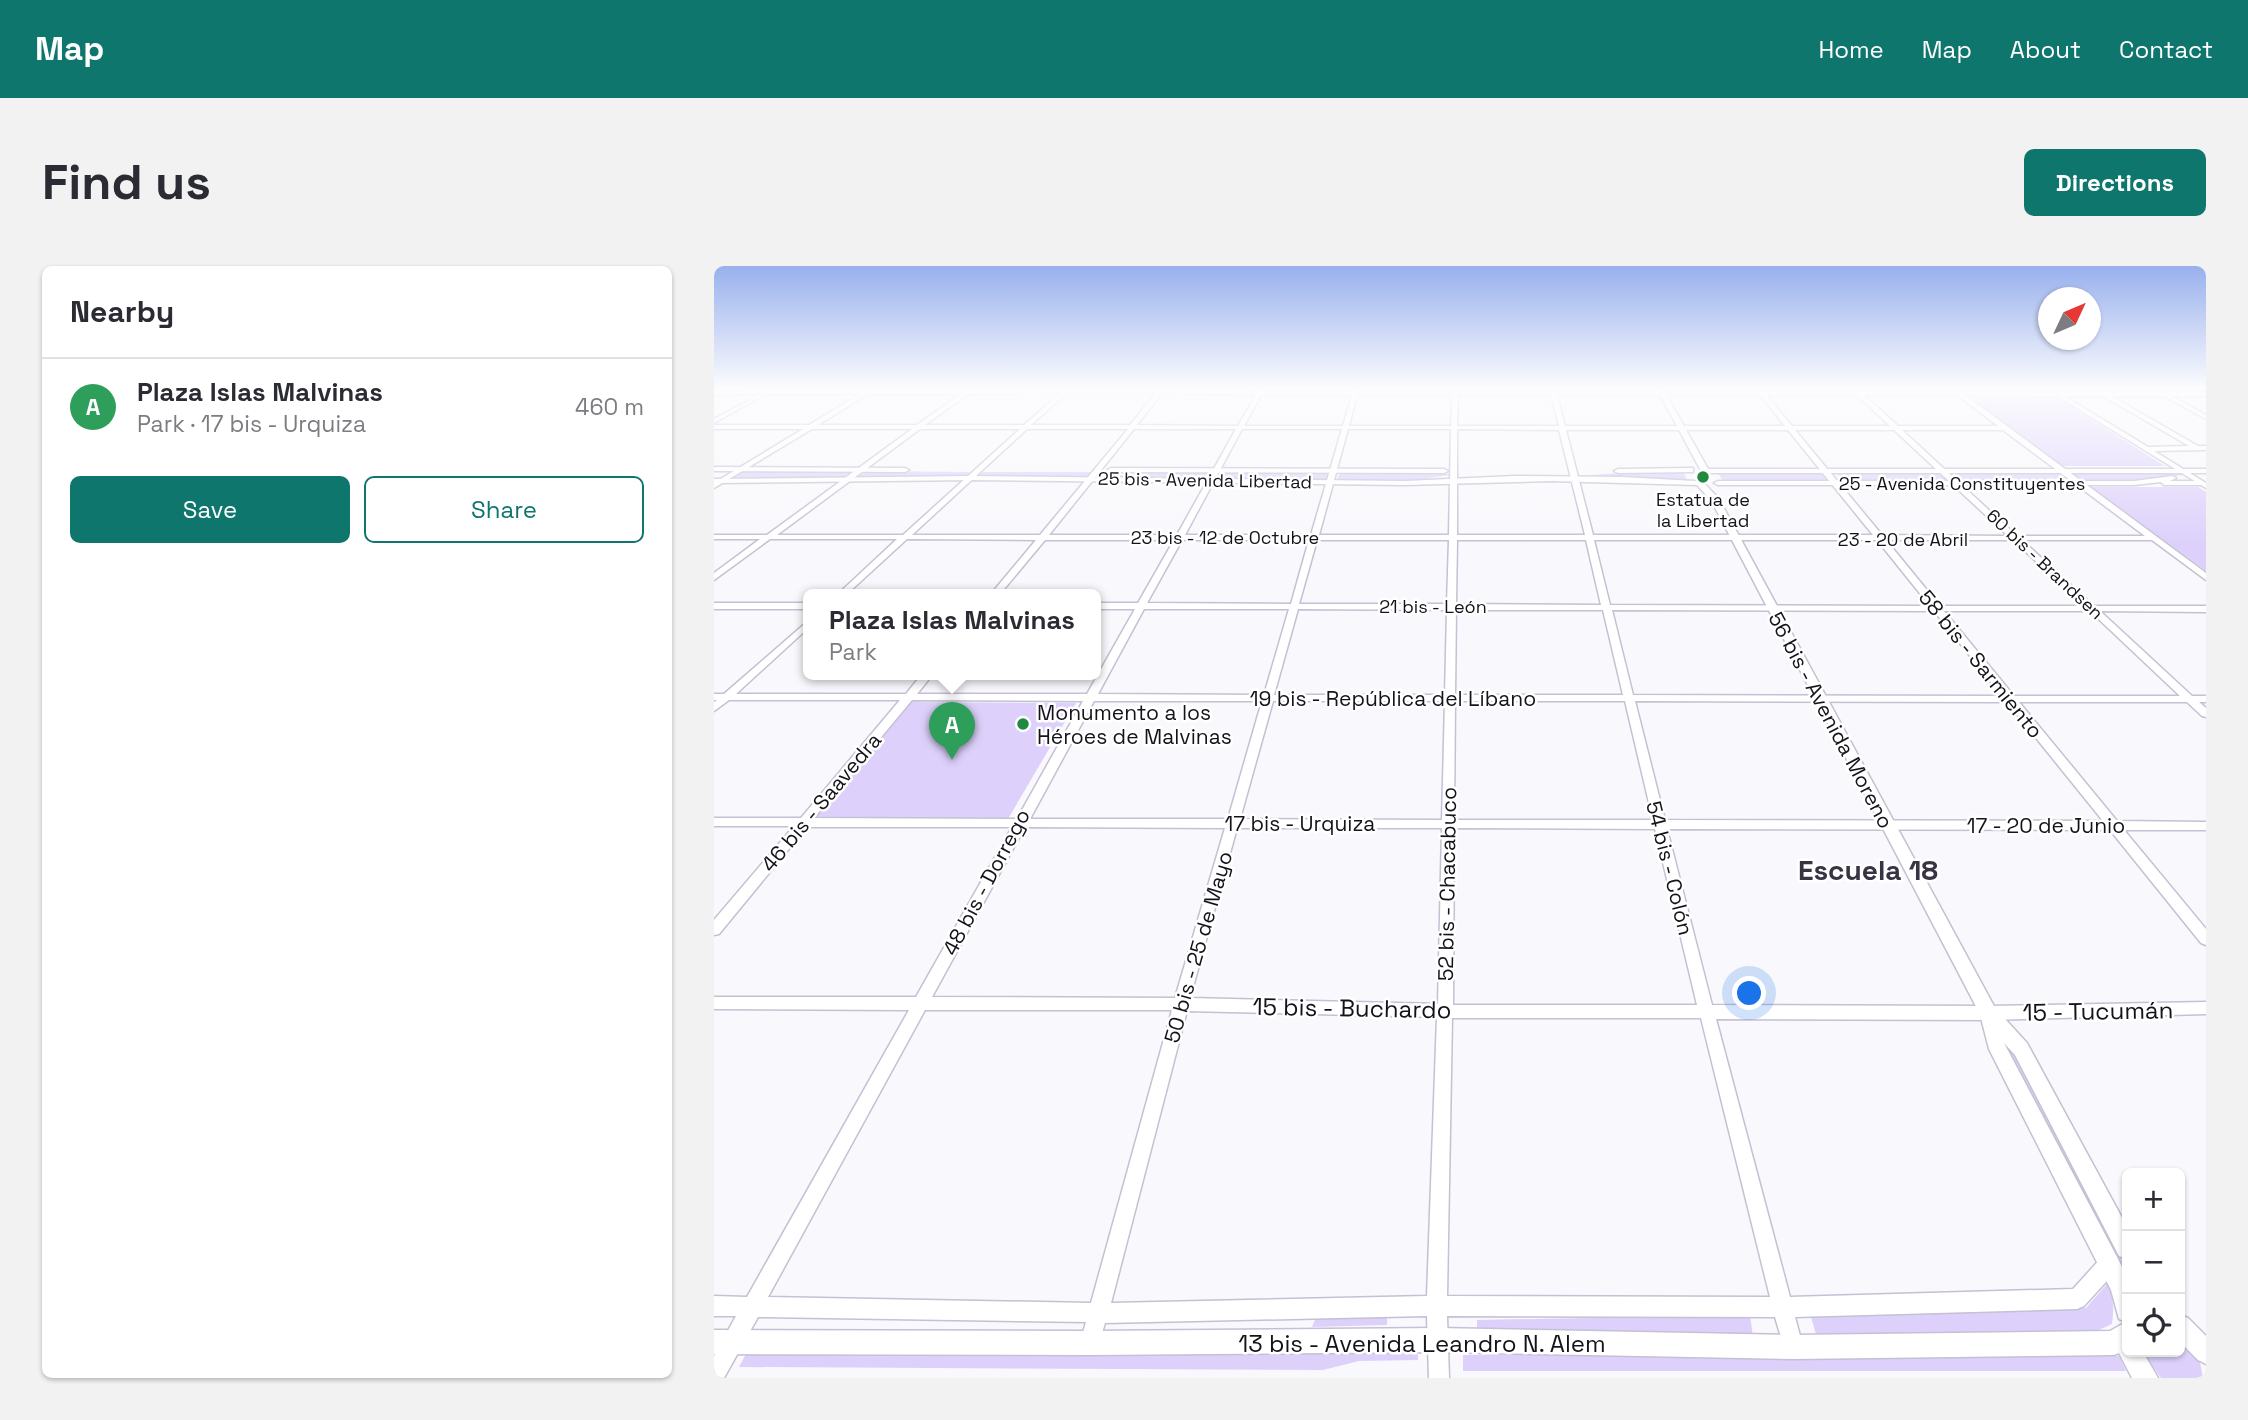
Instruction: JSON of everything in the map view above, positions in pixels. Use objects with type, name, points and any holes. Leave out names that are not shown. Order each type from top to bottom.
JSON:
[{"type":"main road","points":[[1683,439],[1700,470]]},
{"type":"main road","name":"25 bis - Avenida Libertad","points":[[714,469],[1213,476],[1333,475],[1405,483],[1455,475],[1575,474],[1698,484]]},
{"type":"main road","name":"25 bis - Avenida Libertad","points":[[717,483],[970,478],[1153,470],[1213,476],[1333,475]]},
{"type":"main road","points":[[1698,484],[1688,476],[1700,470]]},
{"type":"main road","points":[[1575,474],[1700,470],[1717,477],[1716,489]]},
{"type":"main road","name":"25 - Avenida Constituyentes","points":[[1700,470],[2206,471]]},
{"type":"main road","name":"25 - Avenida Constituyentes","points":[[1716,489],[1834,483],[2134,483],[2192,477],[2204,482]]},
{"type":"main road","points":[[2134,483],[2204,482]]},
{"type":"main road","name":"56 bis - Avenida Moreno","points":[[1698,484],[1716,489],[1735,538],[1887,825],[1989,1013],[2021,1049],[2122,1239]]},
{"type":"main road","name":"56 bis - Avenida Moreno","points":[[1989,1013],[1996,1043],[2121,1287],[2122,1294]]},
{"type":"main road","name":"13 bis - Avenida Leandro N. Alem","points":[[723,1342],[1439,1340],[1793,1347],[2114,1343],[2122,1337]]},
{"type":"main road","name":"56 bis - Avenida Moreno","points":[[2138,1357],[2147,1378]]},
{"type":"street","points":[[717,483],[791,439]]},
{"type":"street","points":[[714,577],[903,439]]},
{"type":"street","points":[[848,589],[1013,439]]},
{"type":"street","points":[[999,589],[1123,439]]},
{"type":"street","name":"48 bis - Dorrego","points":[[1101,674],[1234,439]]},
{"type":"street","name":"50 bis - 25 de Mayo","points":[[1090,1343],[1181,1004],[1344,439]]},
{"type":"street","name":"52 bis - Chacabuco","points":[[1439,1378],[1437,1306],[1455,439]]},
{"type":"street","name":"54 bis - Colón","points":[[1564,439],[1659,824],[1793,1347]]},
{"type":"street","name":"58 bis - Sarmiento","points":[[1800,439],[2206,939]]},
{"type":"street","name":"60 bis - Brandsen","points":[[1909,439],[2206,714]]},
{"type":"street","points":[[2020,439],[2206,577]]},
{"type":"street","points":[[2131,439],[2192,477]]},
{"type":"street","points":[[2180,439],[2196,448]]},
{"type":"street","points":[[2147,449],[2206,448]]},
{"type":"street","name":"23 bis - 12 de Octubre","points":[[714,537],[1735,538]]},
{"type":"street","name":"23 - 20 de Abril","points":[[1735,538],[2154,538]]},
{"type":"street","points":[[714,606],[803,606]]},
{"type":"street","name":"21 bis - León","points":[[1101,606],[2206,609]]},
{"type":"street","points":[[714,708],[803,629]]},
{"type":"street","name":"46 bis - Saavedra","points":[[714,930],[923,680]]},
{"type":"street","name":"48 bis - Dorrego","points":[[714,1376],[723,1342],[752,1307],[1098,680]]},
{"type":"street","name":"19 bis - República del Líbano","points":[[714,697],[2010,701],[2206,699]]},
{"type":"street","name":"17 bis - Urquiza","points":[[714,822],[1887,825]]},
{"type":"street","name":"17 - 20 de Junio","points":[[1887,825],[2206,826]]},
{"type":"street","name":"15 bis - Buchardo","points":[[714,1003],[1181,1004],[1445,1010],[1989,1013]]},
{"type":"street","name":"15 - Tucumán","points":[[1989,1013],[2206,1009]]},
{"type":"street","name":"13 bis - Avenida Leandro N. Alem","points":[[714,1306],[1098,1312],[1437,1306],[1783,1307],[2077,1299],[2109,1264]]},
{"type":"shaded area","points":[[2025,439],[2122,439],[2165,466],[2061,466]]},
{"type":"shaded area","points":[[744,471],[852,471],[841,479],[732,479]]},
{"type":"shaded area","points":[[869,471],[971,473],[962,477],[854,478]]},
{"type":"shaded area","points":[[1202,471],[1210,473],[1207,478],[1201,480],[1099,476]]},
{"type":"shaded area","points":[[1328,471],[1326,479],[1218,479],[1222,472]]},
{"type":"shaded area","points":[[983,472],[1091,472],[1087,477],[978,477]]},
{"type":"shaded area","points":[[1341,472],[1444,472],[1450,475],[1409,481],[1342,480],[1337,478]]},
{"type":"shaded area","points":[[1631,472],[1684,473],[1687,480],[1580,476]]},
{"type":"shaded area","points":[[1718,473],[1821,473],[1828,482],[1723,481]]},
{"type":"shaded area","points":[[1837,473],[1940,473],[1949,482],[1844,481]]},
{"type":"shaded area","points":[[1954,473],[2057,473],[2069,482],[1964,481]]},
{"type":"shaded area","points":[[2072,473],[2184,475],[2132,482],[2084,482]]},
{"type":"shaded area","points":[[2090,487],[2198,487],[2206,492],[2206,571]]},
{"type":"shaded area","points":[[911,702],[1076,703],[1008,819],[815,818]]},
{"type":"shaded area","points":[[2006,1044],[2011,1044],[2122,1259],[2122,1272]]},
{"type":"shaded area","points":[[2107,1284],[2113,1304],[2112,1324],[2099,1330],[1817,1338],[1811,1317],[2086,1308]]},
{"type":"shaded area","points":[[1387,1315],[1387,1325],[1312,1327],[1316,1317]]},
{"type":"shaded area","points":[[1750,1315],[1753,1337],[1477,1332],[1477,1320]]},
{"type":"shaded area","points":[[2185,1344],[2200,1362],[2203,1378],[2161,1378],[2146,1357],[2185,1357]]},
{"type":"shaded area","points":[[1418,1351],[1418,1360],[1359,1361],[1323,1370],[739,1367],[746,1354]]},
{"type":"shaded area","points":[[1463,1355],[2119,1356],[2126,1371],[1463,1371]]},
{"type":"place","name":"Estatua de la Libertad","points":[[1703,477]]},
{"type":"place","name":"Monumento a los Héroes de Malvinas","points":[[1023,724]]},
{"type":"place","name":"Plaza Islas Malvinas","points":[[952,760]]},
{"type":"district","name":"Escuela 18","points":[[1868,870]]}]
